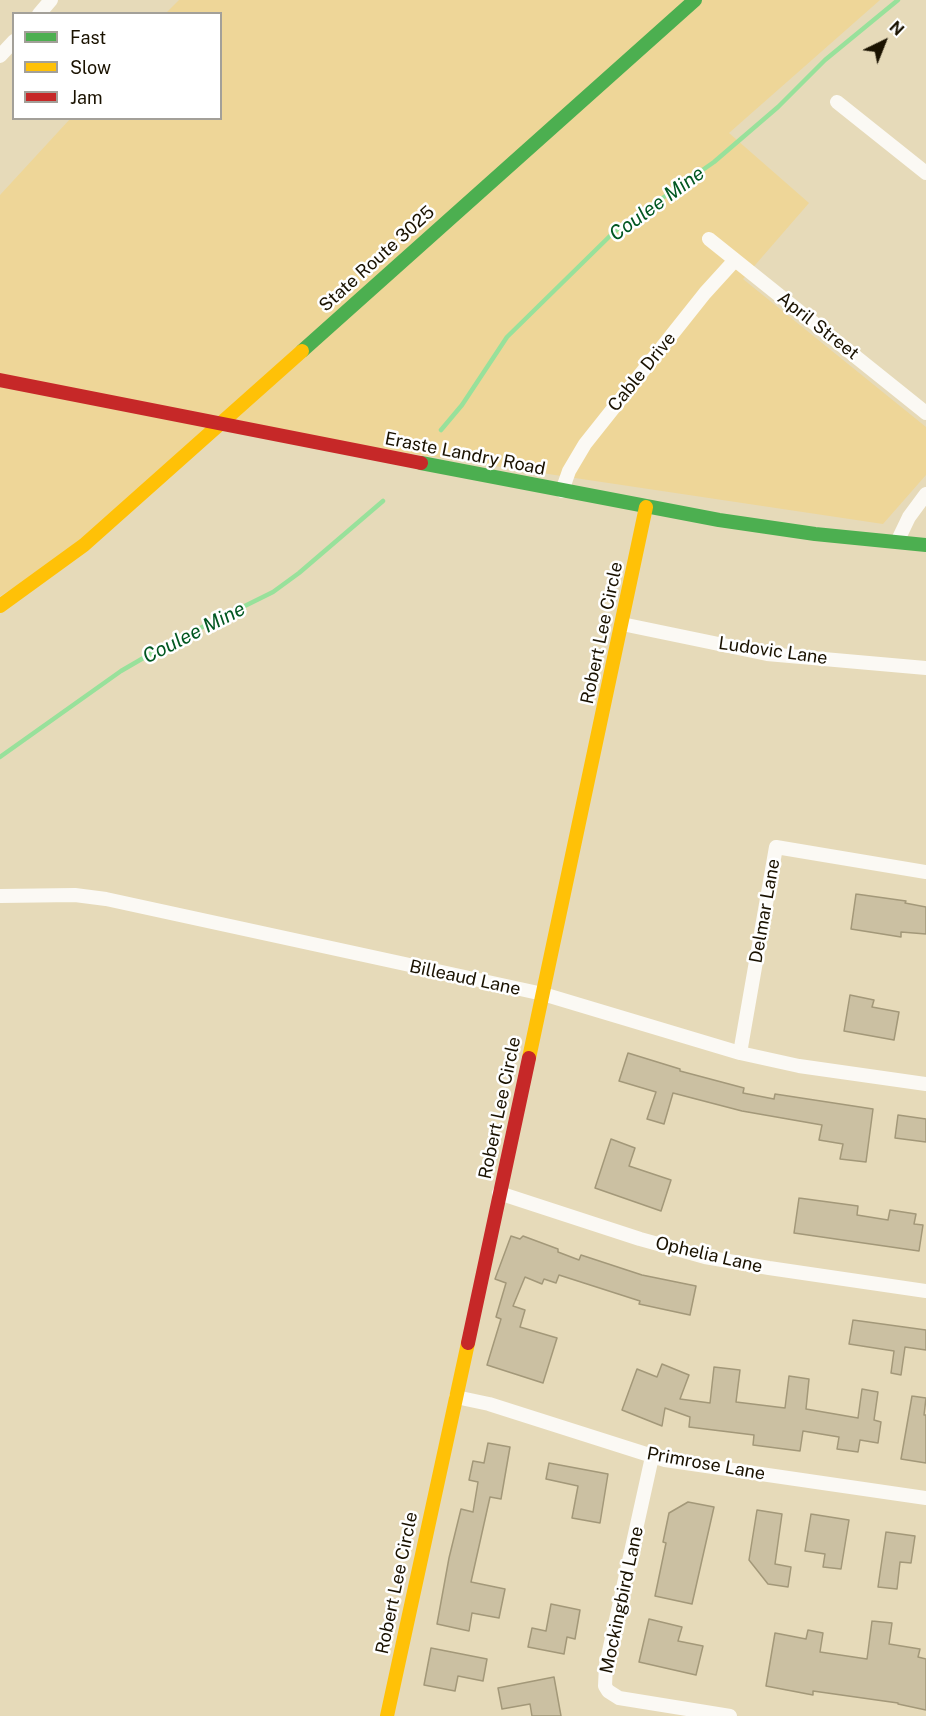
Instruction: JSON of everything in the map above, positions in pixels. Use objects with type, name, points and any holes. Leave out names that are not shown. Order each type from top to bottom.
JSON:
[{"type":"street","points":[[41,12],[51,0]]},
{"type":"street","name":"State Route 3025","points":[[0,606],[84,545],[695,0]]},
{"type":"street","points":[[0,56],[12,43]]},
{"type":"street","points":[[837,102],[926,173]]},
{"type":"street","name":"April Street","points":[[709,239],[926,413]]},
{"type":"street","name":"Cable Drive","points":[[562,490],[568,471],[585,444],[705,293],[735,260]]},
{"type":"street","name":"Eraste Landry Road","points":[[0,380],[646,507],[815,534],[926,545]]},
{"type":"street","points":[[897,542],[909,517],[926,495]]},
{"type":"street","name":"Robert Lee Circle","points":[[387,1716],[646,507]]},
{"type":"street","name":"Ludovic Lane","points":[[622,624],[767,654],[926,669]]},
{"type":"street","name":"Delmar Lane","points":[[740,1053],[776,848],[926,872]]},
{"type":"street","name":"Billeaud Lane","points":[[0,896],[75,895],[106,899],[543,994],[740,1053],[799,1066],[926,1084]]},
{"type":"street","name":"Ophelia Lane","points":[[499,1193],[640,1239],[705,1257],[926,1291]]},
{"type":"street","name":"Primrose Lane","points":[[456,1397],[489,1404],[652,1457],[926,1498]]},
{"type":"street","name":"Mockingbird Lane","points":[[652,1457],[606,1665],[605,1686],[608,1691],[619,1698],[730,1716]]},
{"type":"shaded area","points":[[179,0],[880,0],[729,133],[809,203],[743,279],[926,427],[926,475],[883,524],[220,425],[84,545],[0,596],[0,195],[69,120],[222,120],[222,12],[167,12]]},
{"type":"building","points":[[856,894],[906,901],[905,903],[926,907],[926,934],[901,932],[901,937],[851,929]]},
{"type":"building","points":[[850,995],[874,1000],[872,1007],[899,1012],[894,1040],[844,1031]]},
{"type":"building","points":[[628,1053],[680,1069],[680,1071],[744,1088],[743,1093],[774,1099],[775,1094],[873,1109],[866,1162],[840,1159],[843,1144],[819,1140],[822,1125],[742,1111],[673,1093],[664,1124],[647,1119],[656,1092],[619,1081]]},
{"type":"building","points":[[898,1115],[926,1119],[926,1142],[895,1138]]},
{"type":"building","points":[[611,1139],[635,1148],[629,1166],[671,1180],[661,1211],[595,1188]]},
{"type":"building","points":[[799,1198],[858,1206],[857,1215],[888,1220],[890,1210],[916,1214],[914,1224],[923,1225],[919,1251],[794,1233]]},
{"type":"building","points":[[511,1236],[520,1239],[523,1236],[558,1249],[558,1252],[579,1260],[581,1255],[642,1275],[696,1286],[690,1315],[639,1304],[640,1301],[559,1275],[556,1283],[544,1279],[542,1284],[525,1277],[513,1306],[525,1310],[520,1327],[557,1338],[543,1383],[487,1365],[501,1319],[496,1317],[506,1283],[495,1279]]},
{"type":"building","points":[[853,1320],[926,1330],[926,1350],[905,1347],[901,1375],[891,1373],[894,1351],[849,1344]]},
{"type":"building","points":[[662,1364],[689,1375],[680,1399],[710,1403],[714,1367],[740,1370],[736,1402],[785,1408],[789,1376],[809,1379],[806,1409],[858,1418],[862,1389],[878,1392],[874,1420],[881,1422],[878,1443],[860,1440],[858,1452],[837,1449],[839,1437],[803,1431],[800,1451],[753,1445],[754,1435],[689,1427],[690,1417],[665,1408],[662,1426],[622,1410],[637,1369],[657,1377]]},
{"type":"building","points":[[912,1396],[926,1398],[924,1415],[926,1415],[926,1463],[901,1459]]},
{"type":"building","points":[[488,1443],[510,1447],[501,1499],[490,1497],[471,1582],[505,1589],[499,1618],[472,1613],[469,1631],[437,1624],[461,1509],[473,1512],[478,1482],[469,1480],[473,1461],[484,1463]]},
{"type":"building","points":[[549,1463],[608,1474],[600,1523],[572,1518],[578,1486],[546,1479]]},
{"type":"building","points":[[688,1502],[714,1507],[692,1604],[655,1596],[666,1543],[663,1542],[669,1513]]},
{"type":"building","points":[[757,1510],[782,1514],[775,1564],[791,1567],[788,1587],[768,1584],[749,1560]]},
{"type":"building","points":[[811,1514],[849,1520],[841,1569],[823,1567],[825,1554],[805,1551]]},
{"type":"building","points":[[886,1532],[915,1536],[911,1563],[900,1562],[897,1589],[878,1587]]},
{"type":"building","points":[[551,1604],[580,1610],[575,1639],[567,1637],[564,1654],[528,1647],[532,1628],[546,1631]]},
{"type":"building","points":[[649,1619],[682,1627],[678,1641],[703,1646],[696,1675],[639,1662]]},
{"type":"building","points":[[872,1621],[892,1623],[889,1644],[920,1649],[918,1657],[926,1659],[926,1710],[898,1703],[813,1691],[813,1695],[766,1686],[775,1633],[806,1639],[808,1630],[823,1633],[820,1652],[867,1659]]},
{"type":"building","points":[[431,1648],[487,1659],[483,1681],[458,1676],[455,1691],[424,1685]]},
{"type":"building","points":[[554,1677],[561,1716],[532,1716],[530,1704],[502,1709],[498,1688]]},
{"type":"waterway","name":"Coulee Mine","points":[[441,430],[462,405],[507,337],[614,232],[714,162],[778,107],[825,60],[898,0]]},
{"type":"waterway","name":"Coulee Mine","points":[[0,757],[121,671],[164,646],[273,592],[299,573],[383,501]]},
{"type":"traffic: fast","points":[[302,351],[695,0]]},
{"type":"traffic: fast","points":[[421,463],[719,520],[815,534],[926,545]]},
{"type":"traffic: slow","points":[[0,606],[84,545],[302,351]]},
{"type":"traffic: slow","points":[[529,1058],[646,507]]},
{"type":"traffic: slow","points":[[387,1716],[468,1343]]},
{"type":"traffic: jam","points":[[0,380],[421,463]]},
{"type":"traffic: jam","points":[[468,1343],[529,1058]]}]
